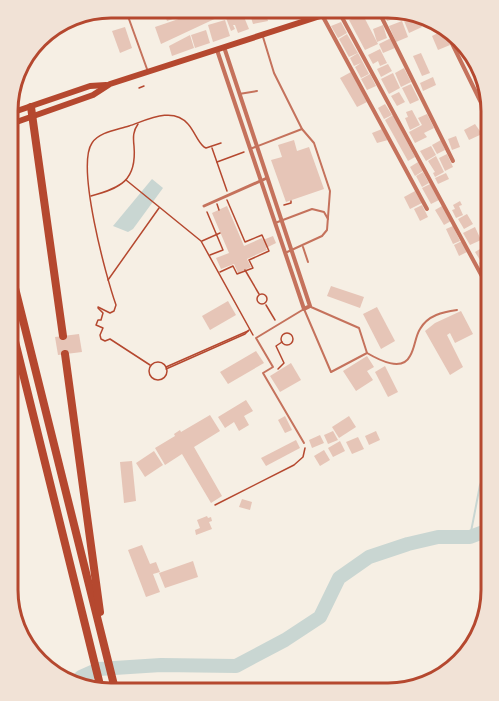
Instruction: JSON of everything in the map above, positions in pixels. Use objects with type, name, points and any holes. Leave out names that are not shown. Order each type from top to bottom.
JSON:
[{"type":"highway","points":[[32,111],[63,336]]},
{"type":"highway","points":[[18,300],[114,683]]},
{"type":"highway","points":[[18,353],[99,682]]},
{"type":"highway","points":[[65,354],[106,652]]},
{"type":"main road","points":[[18,113],[93,94],[110,84],[313,18]]},
{"type":"main road","points":[[18,119],[32,111]]},
{"type":"street","points":[[324,18],[427,209]]},
{"type":"street","points":[[346,18],[481,274]]},
{"type":"street","points":[[382,18],[453,160]]},
{"type":"street","points":[[453,45],[480,99]]},
{"type":"street","points":[[217,50],[304,309],[310,306],[224,47]]},
{"type":"street","points":[[204,206],[267,178]]},
{"type":"lane","points":[[128,18],[145,66],[149,71]]},
{"type":"lane","points":[[262,35],[274,73],[302,129],[314,143],[330,191],[329,227],[325,234],[285,253]]},
{"type":"lane","points":[[239,94],[256,91]]},
{"type":"lane","points":[[250,149],[302,129]]},
{"type":"lane","points":[[275,223],[316,209],[324,212],[328,219]]},
{"type":"lane","points":[[302,246],[308,261]]},
{"type":"lane","points":[[310,306],[359,328],[368,353],[385,362],[400,364],[405,363],[410,357],[420,329],[425,322],[440,312],[457,310]]},
{"type":"lane","points":[[304,443],[262,373],[273,367],[256,338],[304,309],[331,372],[368,353]]},
{"type":"path","points":[[139,88],[144,86]]},
{"type":"path","points":[[150,365],[110,339],[105,341],[100,337],[103,328],[96,325],[103,314],[98,307],[110,313],[114,311],[116,305],[107,281],[91,196],[87,162],[92,142],[102,135],[138,123],[175,115],[188,124],[201,145],[206,148],[221,143]]},
{"type":"path","points":[[91,196],[113,190],[126,180],[135,161],[133,133],[138,123]]},
{"type":"path","points":[[212,147],[237,226],[245,242],[262,235],[269,251],[249,260],[253,268],[237,274],[233,266],[219,272]]},
{"type":"path","points":[[217,163],[250,149]]},
{"type":"path","points":[[126,180],[201,241],[249,326],[245,334],[166,368]]},
{"type":"path","points":[[284,205],[291,201]]},
{"type":"path","points":[[204,206],[223,250],[209,255]]},
{"type":"path","points":[[107,281],[159,208]]},
{"type":"path","points":[[201,241],[220,233]]},
{"type":"path","points":[[245,270],[260,295],[267,297],[265,304]]},
{"type":"path","points":[[260,295],[258,302],[265,304],[275,320]]},
{"type":"path","points":[[279,328],[284,334]]},
{"type":"path","points":[[282,342],[287,345],[293,341],[290,334],[284,334]]},
{"type":"path","points":[[273,367],[277,370],[284,363],[276,346],[282,342],[284,334]]},
{"type":"path","points":[[150,365],[157,362],[166,368]]},
{"type":"path","points":[[150,365],[148,374],[154,380],[165,377],[166,368]]},
{"type":"path","points":[[215,506],[294,465],[303,457],[304,443]]},
{"type":"shaded area","points":[[152,179],[163,188],[133,229],[128,232],[113,226]]},
{"type":"building","points":[[182,18],[217,18],[161,44],[155,27]]},
{"type":"building","points":[[226,18],[244,18],[249,29],[238,33],[233,25],[235,29],[231,31]]},
{"type":"building","points":[[251,18],[267,18],[268,21],[253,24]]},
{"type":"building","points":[[365,18],[378,44],[365,50],[349,20]]},
{"type":"building","points":[[225,20],[230,36],[213,42],[208,25]]},
{"type":"building","points":[[403,20],[421,24],[422,27],[409,33]]},
{"type":"building","points":[[402,21],[408,37],[396,42],[389,26]]},
{"type":"building","points":[[341,22],[347,33],[338,38],[331,26]]},
{"type":"building","points":[[383,25],[387,38],[377,42],[373,29]]},
{"type":"building","points":[[125,27],[132,48],[120,53],[112,31]]},
{"type":"building","points":[[206,30],[210,43],[195,48],[191,35]]},
{"type":"building","points":[[439,33],[448,40],[450,45],[438,50],[432,36]]},
{"type":"building","points":[[347,34],[358,53],[349,57],[339,39]]},
{"type":"building","points":[[190,35],[194,48],[172,56],[169,46]]},
{"type":"building","points":[[391,38],[395,48],[383,53],[379,44]]},
{"type":"building","points":[[380,49],[387,63],[380,66],[378,61],[373,64],[368,55]]},
{"type":"building","points":[[358,53],[369,74],[361,78],[355,67],[361,63],[354,66],[350,58]]},
{"type":"building","points":[[421,53],[430,73],[422,76],[413,56]]},
{"type":"building","points":[[388,64],[392,71],[381,77],[377,69]]},
{"type":"building","points":[[404,68],[411,82],[401,87],[395,73]]},
{"type":"building","points":[[351,72],[367,102],[357,107],[340,78]]},
{"type":"building","points":[[393,73],[400,88],[389,94],[381,79]]},
{"type":"building","points":[[370,74],[376,86],[367,90],[361,79]]},
{"type":"building","points":[[433,77],[436,85],[423,91],[420,83]]},
{"type":"building","points":[[411,84],[419,100],[410,104],[402,88]]},
{"type":"building","points":[[399,92],[405,102],[397,106],[391,96]]},
{"type":"building","points":[[385,104],[392,115],[384,119],[378,108]]},
{"type":"building","points":[[412,110],[420,125],[410,130],[405,118],[408,117],[406,112]]},
{"type":"building","points":[[427,114],[434,128],[424,133],[427,137],[415,143],[409,132],[422,125],[418,118]]},
{"type":"building","points":[[393,115],[415,157],[408,161],[385,120]]},
{"type":"building","points":[[475,124],[481,134],[469,140],[464,130]]},
{"type":"building","points":[[382,129],[388,140],[377,143],[372,133]]},
{"type":"building","points":[[456,136],[460,147],[452,150],[448,139]]},
{"type":"building","points":[[294,140],[297,151],[309,147],[324,189],[286,202],[271,160],[282,157],[278,145]]},
{"type":"building","points":[[441,140],[445,150],[437,154],[432,145]]},
{"type":"building","points":[[431,146],[436,155],[426,161],[420,151]]},
{"type":"building","points":[[447,154],[453,167],[445,171],[439,158]]},
{"type":"building","points":[[436,156],[444,172],[435,177],[433,173],[435,172],[428,161]]},
{"type":"building","points":[[418,162],[423,171],[415,176],[410,167]]},
{"type":"building","points":[[423,172],[429,183],[422,187],[416,176]]},
{"type":"building","points":[[446,173],[449,179],[438,184],[435,178]]},
{"type":"building","points":[[430,184],[439,200],[431,204],[422,188]]},
{"type":"building","points":[[415,191],[422,203],[410,209],[404,197]]},
{"type":"building","points":[[460,201],[462,205],[459,206],[463,215],[456,218],[452,210],[455,209],[453,205]]},
{"type":"building","points":[[422,205],[428,217],[420,221],[414,209]]},
{"type":"building","points":[[227,206],[244,246],[273,236],[276,243],[247,259],[251,267],[238,273],[234,264],[221,269],[216,258],[229,253],[212,213]]},
{"type":"building","points":[[442,206],[451,221],[444,225],[435,210]]},
{"type":"building","points":[[467,214],[473,224],[464,229],[458,219]]},
{"type":"building","points":[[453,226],[460,241],[453,244],[446,229]]},
{"type":"building","points":[[475,227],[481,240],[470,245],[463,233]]},
{"type":"building","points":[[462,241],[467,252],[459,256],[454,245]]},
{"type":"building","points":[[481,248],[481,259],[480,260],[475,252]]},
{"type":"building","points":[[331,286],[364,297],[360,308],[327,296]]},
{"type":"building","points":[[228,301],[236,315],[210,330],[202,316]]},
{"type":"building","points":[[377,307],[395,341],[381,349],[363,314]]},
{"type":"building","points":[[461,311],[473,334],[455,343],[450,333],[447,335],[463,367],[450,375],[425,331],[435,323]]},
{"type":"building","points":[[79,334],[82,352],[58,355],[55,337]]},
{"type":"building","points":[[256,351],[264,363],[228,384],[220,372]]},
{"type":"building","points":[[367,356],[374,367],[367,371],[373,380],[356,391],[343,371]]},
{"type":"building","points":[[291,363],[301,380],[280,392],[270,376]]},
{"type":"building","points":[[385,366],[398,392],[388,397],[375,372]]},
{"type":"building","points":[[246,400],[253,411],[244,416],[249,425],[239,431],[234,422],[225,428],[218,417]]},
{"type":"building","points":[[210,415],[220,431],[194,447],[222,496],[211,503],[182,454],[165,465],[155,448],[175,436],[174,434],[180,430],[181,432]]},
{"type":"building","points":[[285,416],[292,430],[285,433],[278,420]]},
{"type":"building","points":[[349,416],[356,427],[339,438],[332,427]]},
{"type":"building","points":[[333,431],[338,440],[328,444],[324,435]]},
{"type":"building","points":[[376,431],[380,440],[369,445],[365,436]]},
{"type":"building","points":[[320,435],[324,443],[312,448],[309,440]]},
{"type":"building","points":[[358,437],[364,449],[352,454],[346,442]]},
{"type":"building","points":[[296,440],[300,448],[266,466],[261,458]]},
{"type":"building","points":[[340,441],[345,451],[333,457],[328,448]]},
{"type":"building","points":[[324,450],[330,460],[320,466],[314,456]]},
{"type":"building","points":[[154,451],[163,465],[145,477],[136,463]]},
{"type":"building","points":[[132,461],[136,501],[124,503],[120,462]]},
{"type":"building","points":[[242,499],[252,502],[250,510],[239,507]]},
{"type":"building","points":[[207,516],[211,517],[212,521],[209,522],[212,529],[196,535],[195,530],[200,528],[197,520]]},
{"type":"building","points":[[142,545],[150,564],[156,562],[160,572],[153,574],[160,592],[146,597],[128,550]]},
{"type":"building","points":[[193,561],[198,577],[165,588],[159,573]]},
{"type":"waterway","points":[[470,537],[481,482]]},
{"type":"waterway","points":[[80,678],[99,669],[161,665],[236,666],[285,640],[320,617],[339,578],[369,557],[438,537],[470,537],[481,533]]}]
